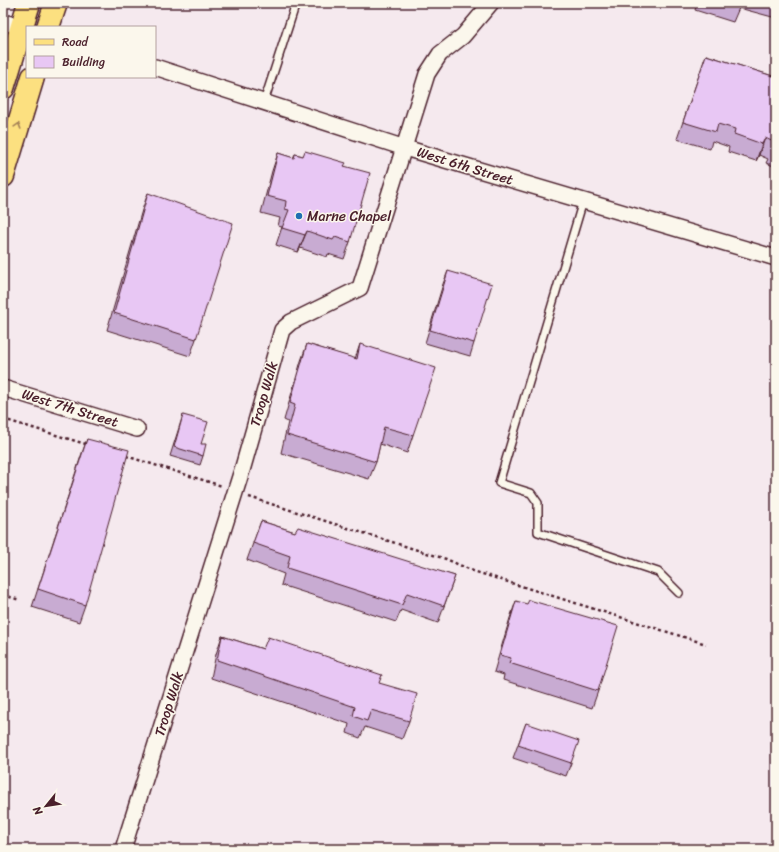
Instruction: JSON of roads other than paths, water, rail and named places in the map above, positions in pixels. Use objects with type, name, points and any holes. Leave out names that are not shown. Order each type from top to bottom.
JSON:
[{"type":"main road","points":[[3,88],[18,26],[29,3]]},
{"type":"main road","points":[[48,26],[56,3]]},
{"type":"main road","points":[[3,176],[33,78]]},
{"type":"street","name":"Troop Walk","points":[[123,849],[236,490],[282,330],[291,322],[360,288],[427,74],[440,54],[463,36],[491,3]]},
{"type":"street","name":"West 6th Street","points":[[156,67],[405,148],[776,258]]},
{"type":"street","name":"West 7th Street","points":[[3,388],[137,429]]},
{"type":"lane","points":[[264,102],[296,3]]},
{"type":"lane","points":[[583,201],[498,483],[531,493],[538,503],[538,532],[658,572],[679,593]]},
{"type":"place","name":"Marne Chapel","points":[[299,216]]}]
